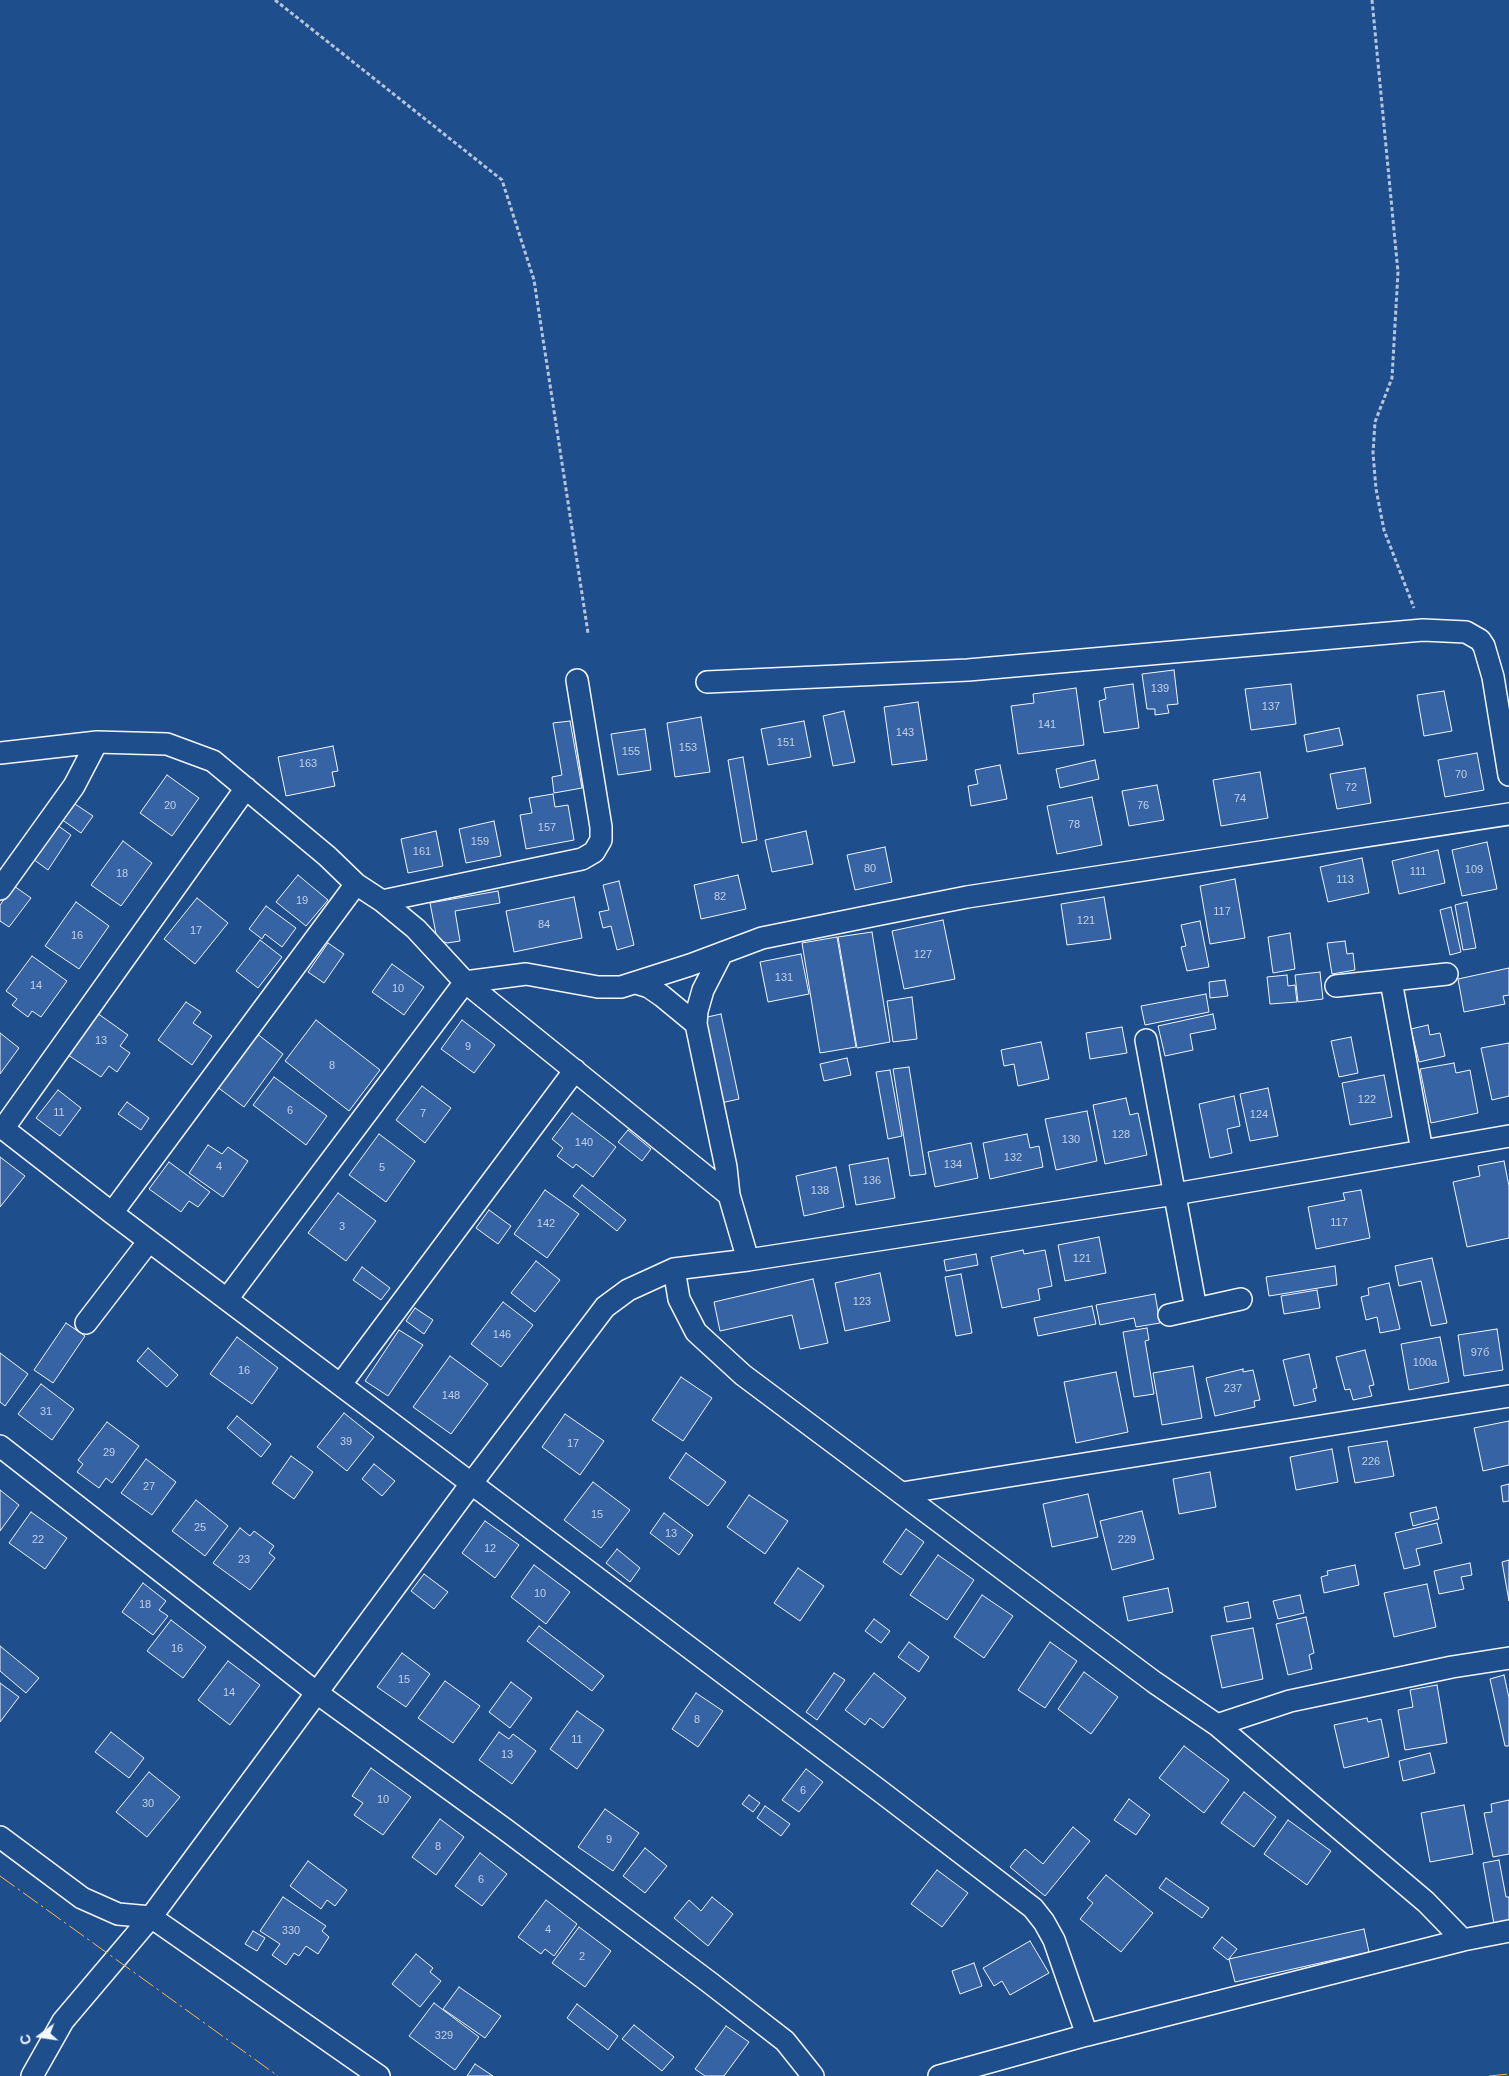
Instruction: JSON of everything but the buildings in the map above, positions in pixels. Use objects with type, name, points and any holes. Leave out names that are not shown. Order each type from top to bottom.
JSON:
[{"type":"street","points":[[707,682],[968,670],[1422,630],[1466,632],[1480,640],[1484,646],[1493,677],[1509,775]]},
{"type":"street","points":[[382,901],[582,859],[594,852],[601,840],[601,827],[578,680]]},
{"type":"street","points":[[0,889],[74,786],[97,742]]},
{"type":"street","points":[[0,753],[97,742],[167,744],[212,761],[327,856],[356,884],[382,901],[416,929],[465,982],[729,1194]]},
{"type":"street","points":[[246,788],[2,1128],[1033,1908],[1044,1922],[1054,1940],[1087,2035]]},
{"type":"street","points":[[227,1298],[465,982],[526,974],[598,987],[621,987],[762,938],[967,897],[1509,814]]},
{"type":"street","points":[[112,1213],[356,884]]},
{"type":"street","points":[[722,953],[704,990],[697,1011],[696,1024],[726,1167],[729,1194],[748,1260]]},
{"type":"street","points":[[1336,986],[1447,974]]},
{"type":"street","points":[[1391,981],[1422,1151]]},
{"type":"street","points":[[636,983],[649,987],[696,1024]]},
{"type":"street","points":[[1146,1040],[1196,1309]]},
{"type":"street","points":[[341,1384],[576,1070]]},
{"type":"street","points":[[32,2076],[62,2021],[152,1917],[471,1484],[605,1308],[628,1290],[674,1269],[748,1260],[1175,1194],[1509,1136]]},
{"type":"street","points":[[86,1324],[149,1241]]},
{"type":"street","points":[[674,1269],[679,1299],[696,1332],[743,1375],[1154,1682],[1217,1724],[1426,1902],[1463,1940]]},
{"type":"street","points":[[1169,1315],[1241,1299]]},
{"type":"street","points":[[902,1493],[1509,1396]]},
{"type":"street","points":[[0,1446],[317,1693],[506,1830],[710,1982],[785,2041],[813,2076]]},
{"type":"street","points":[[1217,1724],[1290,1701],[1452,1667],[1509,1658]]},
{"type":"street","points":[[0,1837],[82,1898],[118,1914],[152,1917],[379,2076]]},
{"type":"street","points":[[939,2076],[1087,2035],[1463,1940],[1509,1931]]},
{"type":"path","points":[[275,0],[502,180],[534,280],[588,633]]},
{"type":"path","points":[[1372,0],[1398,272],[1392,378],[1375,422],[1372,452],[1376,489],[1384,530],[1422,630]]},
{"type":"power","points":[[0,1876],[278,2076]]},
{"type":"power","points":[[1489,2076],[1509,2074]]}]
